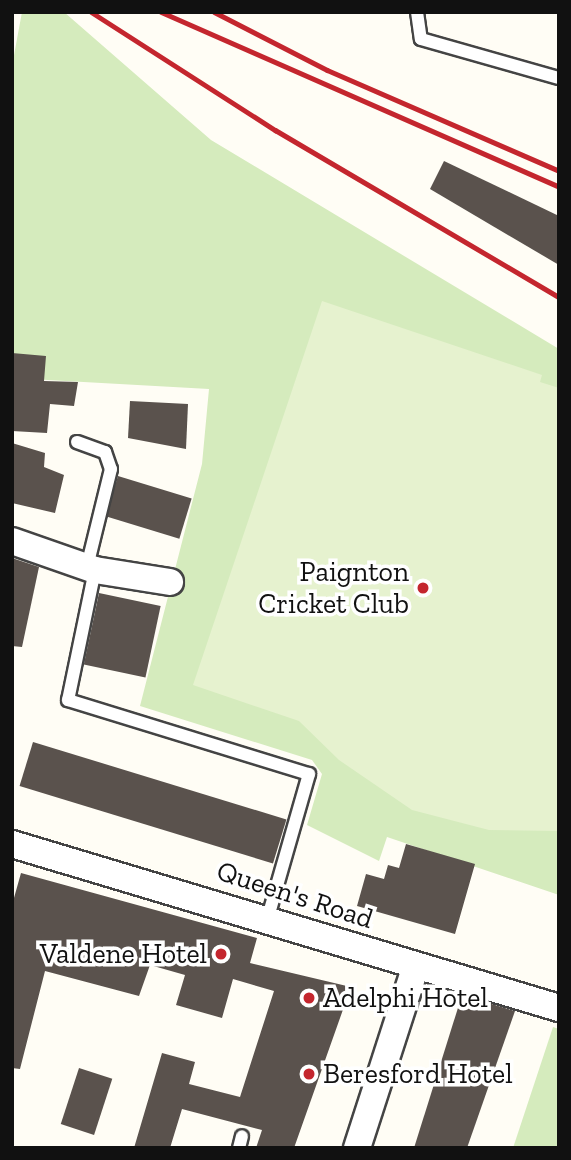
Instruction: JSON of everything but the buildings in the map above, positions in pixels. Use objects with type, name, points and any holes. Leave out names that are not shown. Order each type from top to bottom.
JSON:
[{"type":"street","points":[[12,541],[91,569],[170,582]]},
{"type":"street","name":"Queen's Road","points":[[12,844],[268,917],[415,968],[559,1008]]},
{"type":"street","points":[[357,1148],[415,968]]},
{"type":"lane","points":[[417,12],[421,38],[559,78]]},
{"type":"lane","points":[[77,442],[105,452],[111,469],[68,700],[309,774],[268,917]]},
{"type":"green space","points":[[22,12],[64,12],[211,140],[559,349],[559,895],[387,837],[379,861],[307,825],[322,774],[312,760],[140,706],[202,464],[209,389],[12,378],[12,66]]},
{"type":"green space","name":"Paignton Cricket Club","points":[[322,301],[542,375],[540,382],[559,388],[559,831],[489,830],[412,810],[339,760],[299,721],[193,685]]},
{"type":"green space","points":[[553,1027],[559,1029],[559,1148],[513,1148]]},
{"type":"railway","points":[[91,12],[275,130],[559,297]]},
{"type":"railway","points":[[161,12],[559,187]]},
{"type":"railway","points":[[214,12],[327,70],[559,171]]},
{"type":"place","name":"Paignton Cricket Club","points":[[423,588]]},
{"type":"place","name":"Valdene Hotel","points":[[221,954]]},
{"type":"place","name":"Adelphi Hotel","points":[[309,998]]},
{"type":"place","name":"Beresford Hotel","points":[[309,1074]]}]
